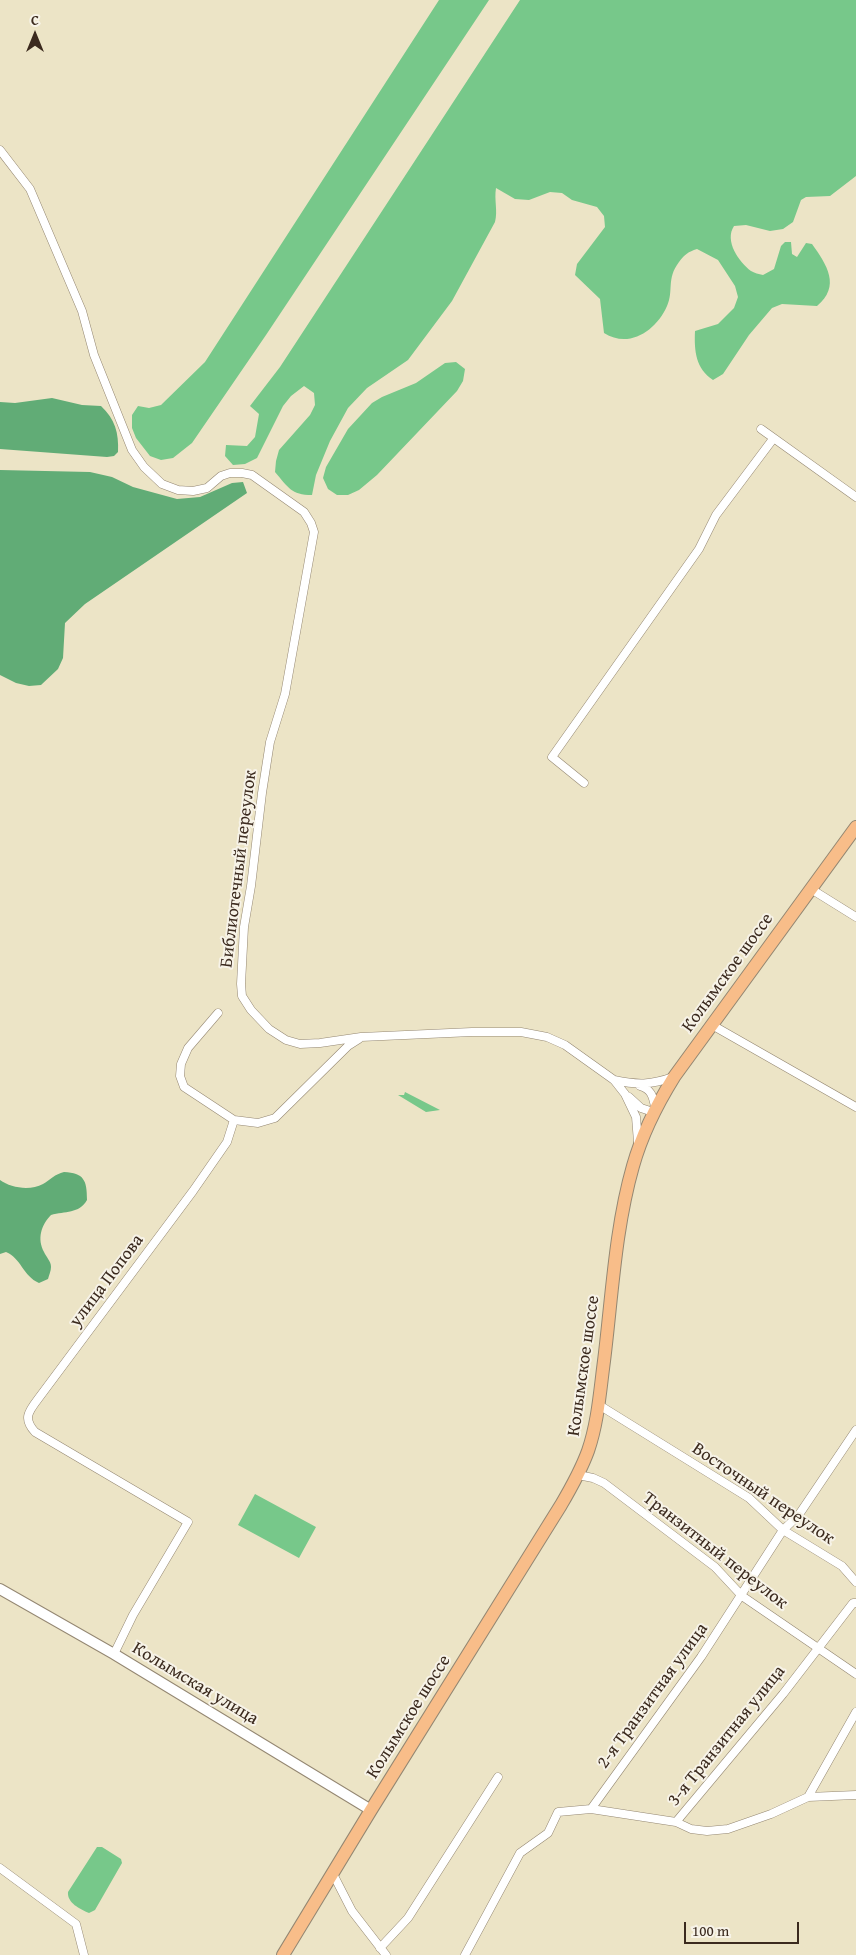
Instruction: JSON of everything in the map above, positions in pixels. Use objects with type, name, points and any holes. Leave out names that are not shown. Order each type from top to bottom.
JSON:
[{"type":"highway","name":"Колымское шоссе","points":[[283,1955],[371,1810],[516,1580],[578,1475],[591,1442],[598,1405],[621,1222],[628,1184],[638,1148],[654,1109],[674,1077],[856,827]]},
{"type":"street","name":"Библиотечный переулок","points":[[0,150],[30,189],[82,311],[94,355],[132,450],[144,467],[162,484],[178,490],[193,491],[207,488],[221,476],[230,473],[242,473],[252,476],[304,512],[312,523],[314,532],[285,694],[270,742],[262,793],[244,928],[240,984],[242,996],[251,1010],[269,1029],[286,1040],[300,1044],[361,1037],[506,1031],[535,1034],[565,1045],[614,1080],[625,1094],[636,1117],[638,1148]]},
{"type":"street","points":[[760,429],[856,497]]},
{"type":"street","points":[[584,783],[552,757],[699,550],[716,515],[774,439]]},
{"type":"street","points":[[811,889],[856,917]]},
{"type":"street","points":[[218,1013],[188,1048],[181,1064],[180,1076],[184,1087],[234,1120],[258,1123],[275,1118],[348,1046],[361,1037]]},
{"type":"street","points":[[712,1025],[856,1107]]},
{"type":"street","name":"Библиотечный переулок","points":[[614,1080],[634,1084],[657,1083],[674,1077]]},
{"type":"street","points":[[625,1094],[641,1108],[654,1109],[653,1096],[647,1088],[634,1084]]},
{"type":"street","name":"улица Попова","points":[[114,1654],[133,1614],[188,1522],[34,1432],[28,1425],[27,1416],[49,1383],[196,1186],[226,1142],[234,1120]]},
{"type":"street","name":"Восточный переулок","points":[[598,1405],[749,1498],[783,1530],[842,1566],[856,1582]]},
{"type":"street","name":"2-я Транзитная улица","points":[[590,1809],[701,1657],[783,1530],[798,1516],[856,1430]]},
{"type":"street","name":"Транзитный переулок","points":[[578,1475],[593,1478],[604,1483],[715,1567],[742,1596],[856,1674]]},
{"type":"street","name":"Колымская улица","points":[[0,1589],[114,1654],[371,1810]]},
{"type":"street","name":"3-я Транзитная улица","points":[[590,1809],[676,1822],[783,1694],[853,1603],[856,1603]]},
{"type":"street","points":[[808,1797],[856,1712]]},
{"type":"street","points":[[380,1948],[408,1918],[498,1777]]},
{"type":"street","points":[[676,1822],[691,1829],[707,1831],[728,1829],[771,1814],[808,1797],[856,1795]]},
{"type":"street","points":[[465,1955],[520,1853],[548,1833],[558,1812],[590,1809]]},
{"type":"street","points":[[0,1868],[76,1924],[84,1955]]},
{"type":"street","points":[[333,1874],[352,1911],[386,1955]]},
{"type":"green space","points":[[439,0],[489,0],[192,443],[173,458],[161,460],[150,456],[136,438],[132,428],[132,415],[138,406],[149,408],[161,405],[205,362]]},
{"type":"green space","points":[[520,0],[856,0],[856,176],[830,196],[806,197],[801,200],[793,222],[783,229],[770,231],[746,225],[734,226],[731,232],[732,244],[738,257],[751,271],[763,275],[774,269],[781,246],[785,242],[791,242],[792,254],[797,257],[806,243],[812,244],[827,268],[829,275],[830,283],[824,298],[817,306],[782,304],[772,308],[749,335],[723,374],[713,380],[703,371],[697,359],[695,331],[718,324],[734,308],[738,297],[735,286],[718,260],[697,249],[691,251],[681,259],[675,268],[671,279],[669,301],[656,323],[641,335],[632,338],[613,337],[604,333],[600,299],[575,275],[577,264],[605,227],[604,216],[597,207],[572,200],[562,193],[550,192],[529,200],[515,199],[496,188],[495,222],[452,301],[408,360],[367,388],[348,408],[330,441],[316,475],[312,495],[294,492],[275,472],[279,450],[310,415],[315,405],[314,393],[304,386],[291,396],[283,406],[257,458],[245,464],[233,465],[225,456],[226,445],[247,446],[255,437],[259,414],[250,406],[280,367]]},
{"type":"green space","points":[[456,362],[465,369],[463,381],[457,391],[377,475],[359,490],[348,495],[337,495],[328,489],[323,478],[326,467],[348,429],[372,403],[416,383],[445,363]]},
{"type":"green space","points":[[52,398],[82,405],[101,406],[113,421],[118,439],[118,452],[114,456],[107,457],[0,449],[0,402],[15,403]]},
{"type":"green space","points":[[0,470],[90,472],[112,477],[133,487],[177,499],[200,497],[232,483],[243,482],[247,493],[85,604],[65,623],[63,658],[58,669],[41,685],[29,686],[16,683],[0,675]]},
{"type":"green space","points":[[405,1092],[440,1110],[426,1112],[398,1095],[404,1095]]},
{"type":"green space","points":[[64,1172],[76,1174],[83,1179],[87,1200],[76,1210],[51,1215],[45,1223],[41,1232],[41,1242],[51,1268],[48,1279],[39,1283],[29,1276],[11,1255],[6,1252],[0,1254],[0,1180],[15,1187],[27,1188],[43,1184]]},
{"type":"green space","points":[[255,1494],[316,1527],[299,1558],[238,1525]]},
{"type":"green space","points":[[97,1847],[102,1847],[121,1859],[122,1863],[95,1910],[89,1913],[72,1902],[68,1892]]}]
